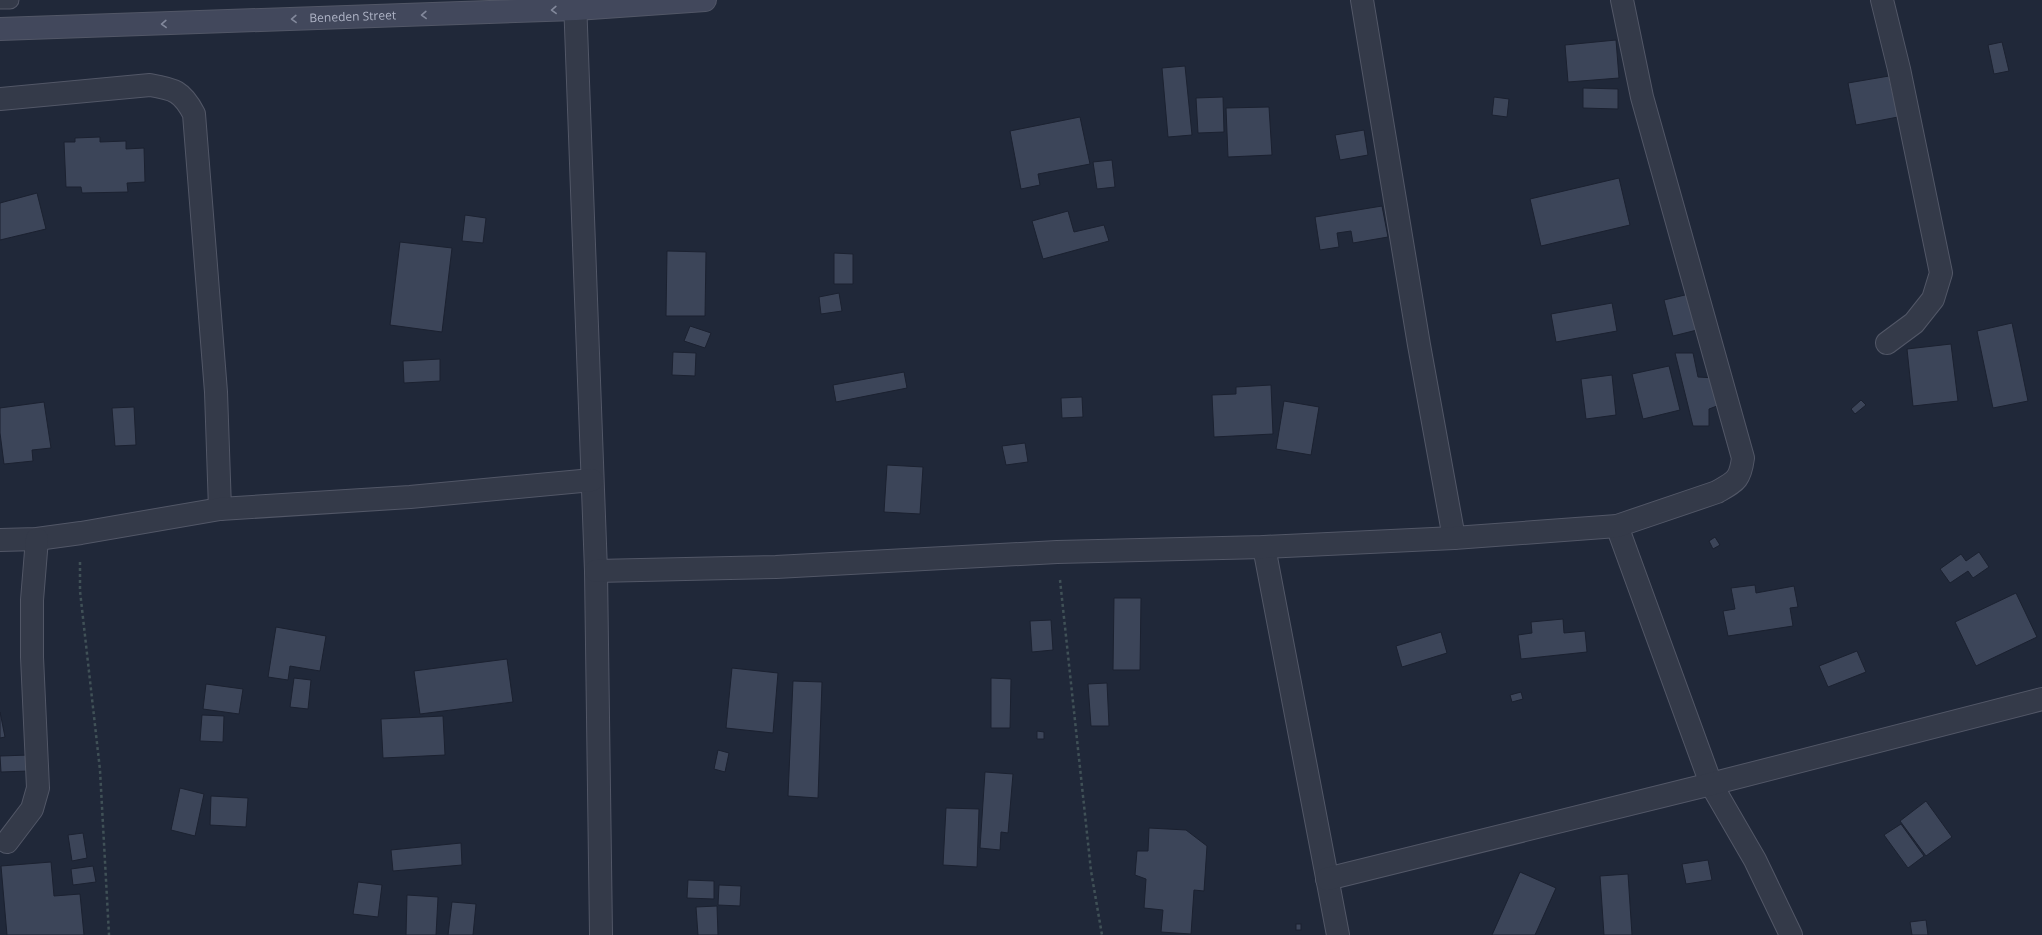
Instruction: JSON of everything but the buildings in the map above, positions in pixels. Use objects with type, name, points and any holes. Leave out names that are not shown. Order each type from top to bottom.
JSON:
[{"type":"main road","name":"Beneden Street","points":[[0,29],[705,0]]},
{"type":"street","points":[[1362,0],[1419,345],[1454,538]]},
{"type":"street","points":[[596,571],[776,567],[1057,552],[1264,547],[1454,538],[1617,526],[1717,492],[1731,484],[1740,475],[1743,458],[1642,97],[1622,0]]},
{"type":"street","points":[[1882,0],[1899,69],[1941,273],[1933,299],[1919,317],[1914,323],[1887,342]]},
{"type":"street","points":[[576,5],[596,571],[601,935]]},
{"type":"street","points":[[0,99],[150,85],[168,88],[185,98],[194,114],[216,392],[220,509]]},
{"type":"street","points":[[0,540],[37,539],[81,533],[220,509],[410,497],[592,480]]},
{"type":"street","points":[[1617,526],[1711,784],[1755,860],[1791,935]]},
{"type":"street","points":[[7,842],[32,809],[38,788],[32,657],[32,600],[37,539]]},
{"type":"street","points":[[1264,547],[1326,879],[1338,935]]},
{"type":"street","points":[[1326,879],[1711,784],[2042,699]]},
{"type":"lane","points":[[0,0],[10,0]]},
{"type":"path","points":[[81,533],[80,591],[100,770],[109,935]]},
{"type":"path","points":[[1057,552],[1091,871],[1102,935]]}]
